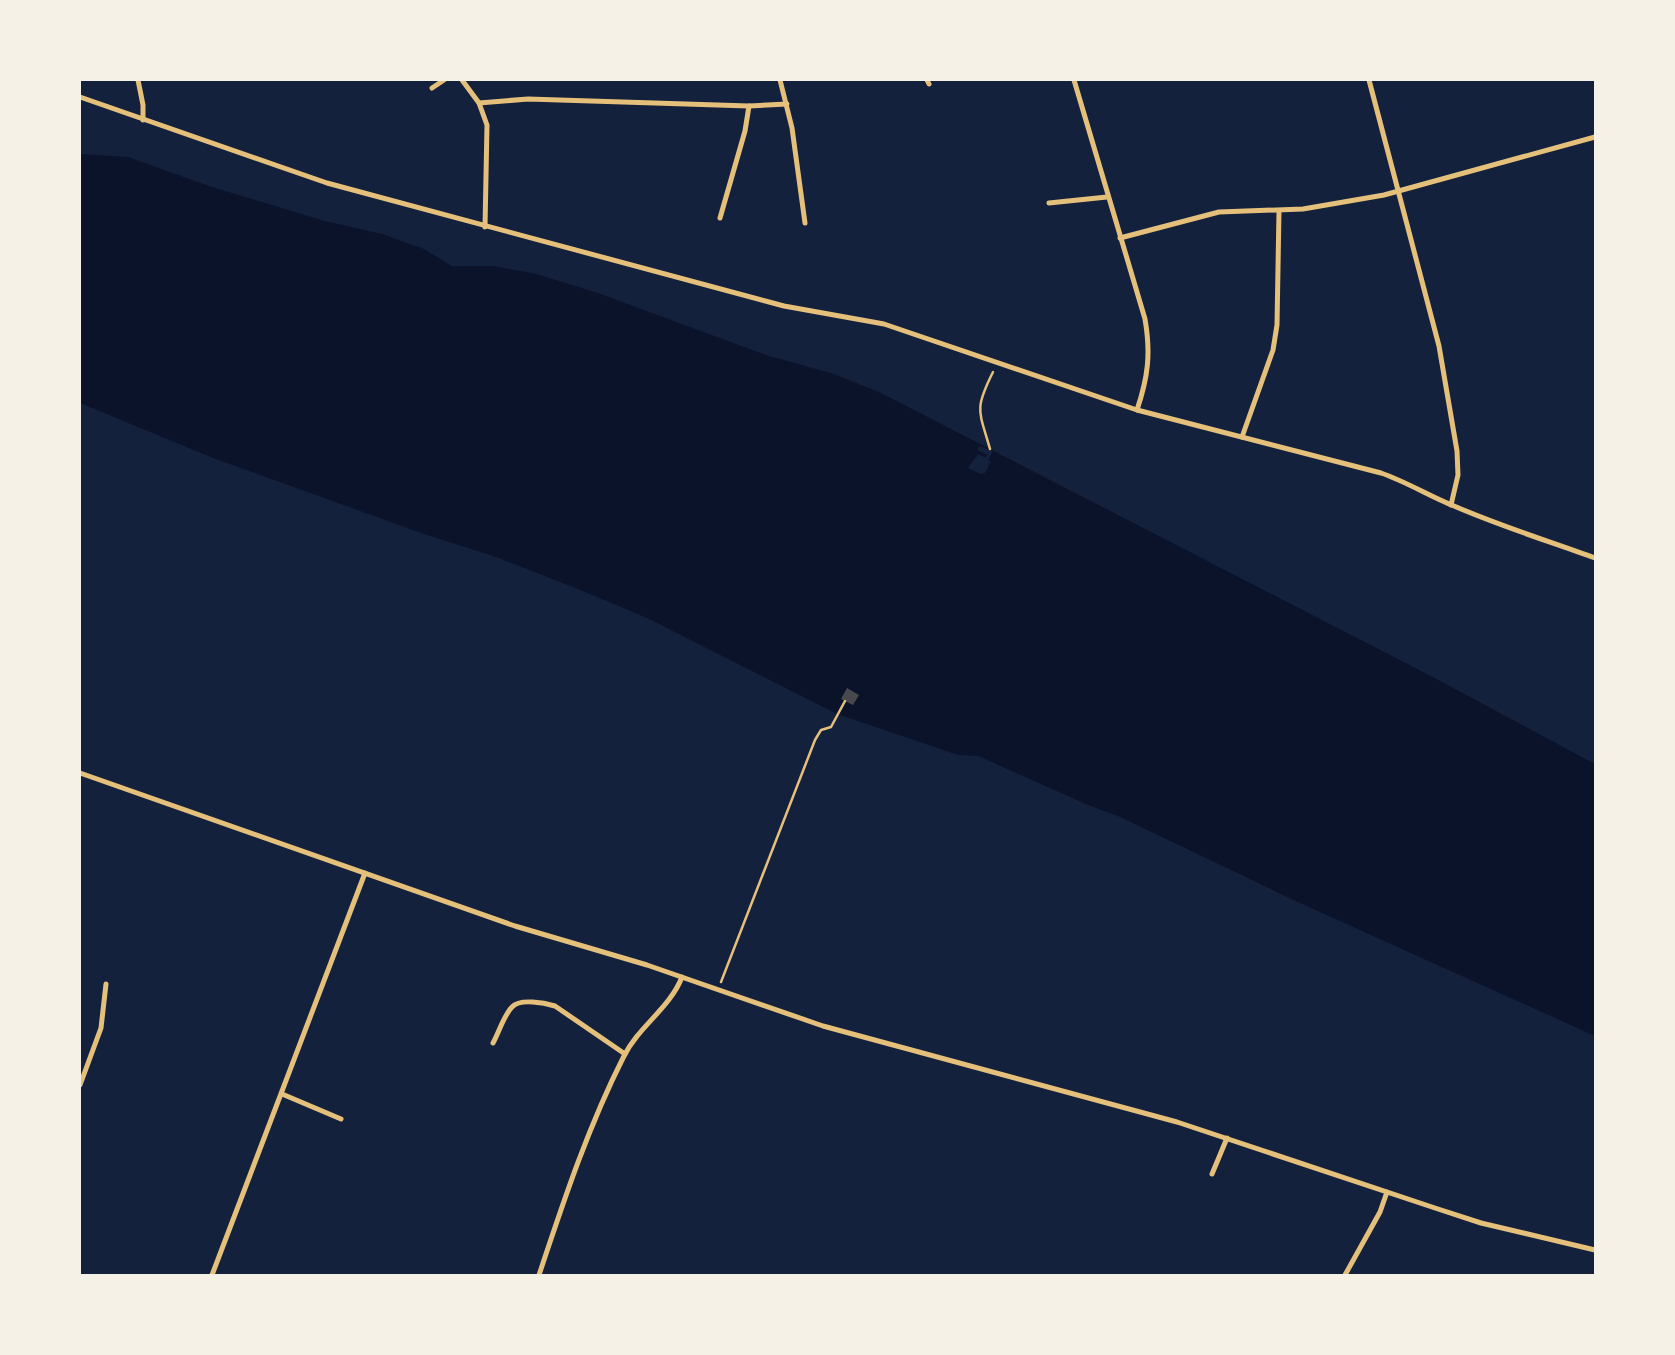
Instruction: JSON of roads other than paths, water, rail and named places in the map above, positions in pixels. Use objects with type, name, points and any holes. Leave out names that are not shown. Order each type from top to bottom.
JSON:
[{"type":"street","points":[[138,80],[143,105],[143,120]]},
{"type":"street","points":[[432,88],[444,80]]},
{"type":"street","points":[[462,80],[479,104],[485,117],[487,132],[485,228]]},
{"type":"street","points":[[780,80],[787,104],[805,223]]},
{"type":"street","points":[[1074,80],[1107,197],[1145,319],[1148,338],[1146,383],[1137,410]]},
{"type":"street","points":[[1369,80],[1439,346],[1449,399],[1458,467],[1452,505]]},
{"type":"street","points":[[80,97],[293,173],[485,228],[784,306],[884,324],[1137,410],[1381,473],[1411,484],[1452,505],[1595,558]]},
{"type":"street","points":[[479,104],[528,99],[749,106],[787,104]]},
{"type":"street","points":[[720,218],[745,131],[749,106]]},
{"type":"street","points":[[1120,238],[1219,212],[1279,211],[1339,205],[1399,191],[1595,137]]},
{"type":"street","points":[[1049,203],[1107,197]]},
{"type":"street","points":[[1242,437],[1272,350],[1277,325],[1279,211]]},
{"type":"street","points":[[80,772],[515,926],[682,977],[823,1026],[1177,1122],[1481,1223],[1595,1250]]},
{"type":"street","points":[[212,1275],[365,873]]},
{"type":"street","points":[[539,1275],[577,1160],[625,1054],[640,1033],[671,998],[682,977]]},
{"type":"street","points":[[80,1085],[100,1028],[106,984]]},
{"type":"street","points":[[493,1043],[512,1007],[518,1003],[547,1003],[555,1006],[625,1054]]},
{"type":"street","points":[[282,1094],[341,1119]]},
{"type":"street","points":[[1212,1174],[1227,1138]]},
{"type":"street","points":[[1345,1275],[1380,1212],[1387,1192]]},
{"type":"water","points":[[80,154],[128,157],[209,186],[325,221],[382,234],[424,249],[452,266],[492,266],[533,273],[598,293],[766,355],[834,374],[881,393],[1429,675],[1595,764],[1595,1036],[1300,903],[1120,817],[1088,805],[978,756],[958,755],[837,714],[647,618],[578,589],[493,556],[424,534],[213,458],[80,403]]}]
